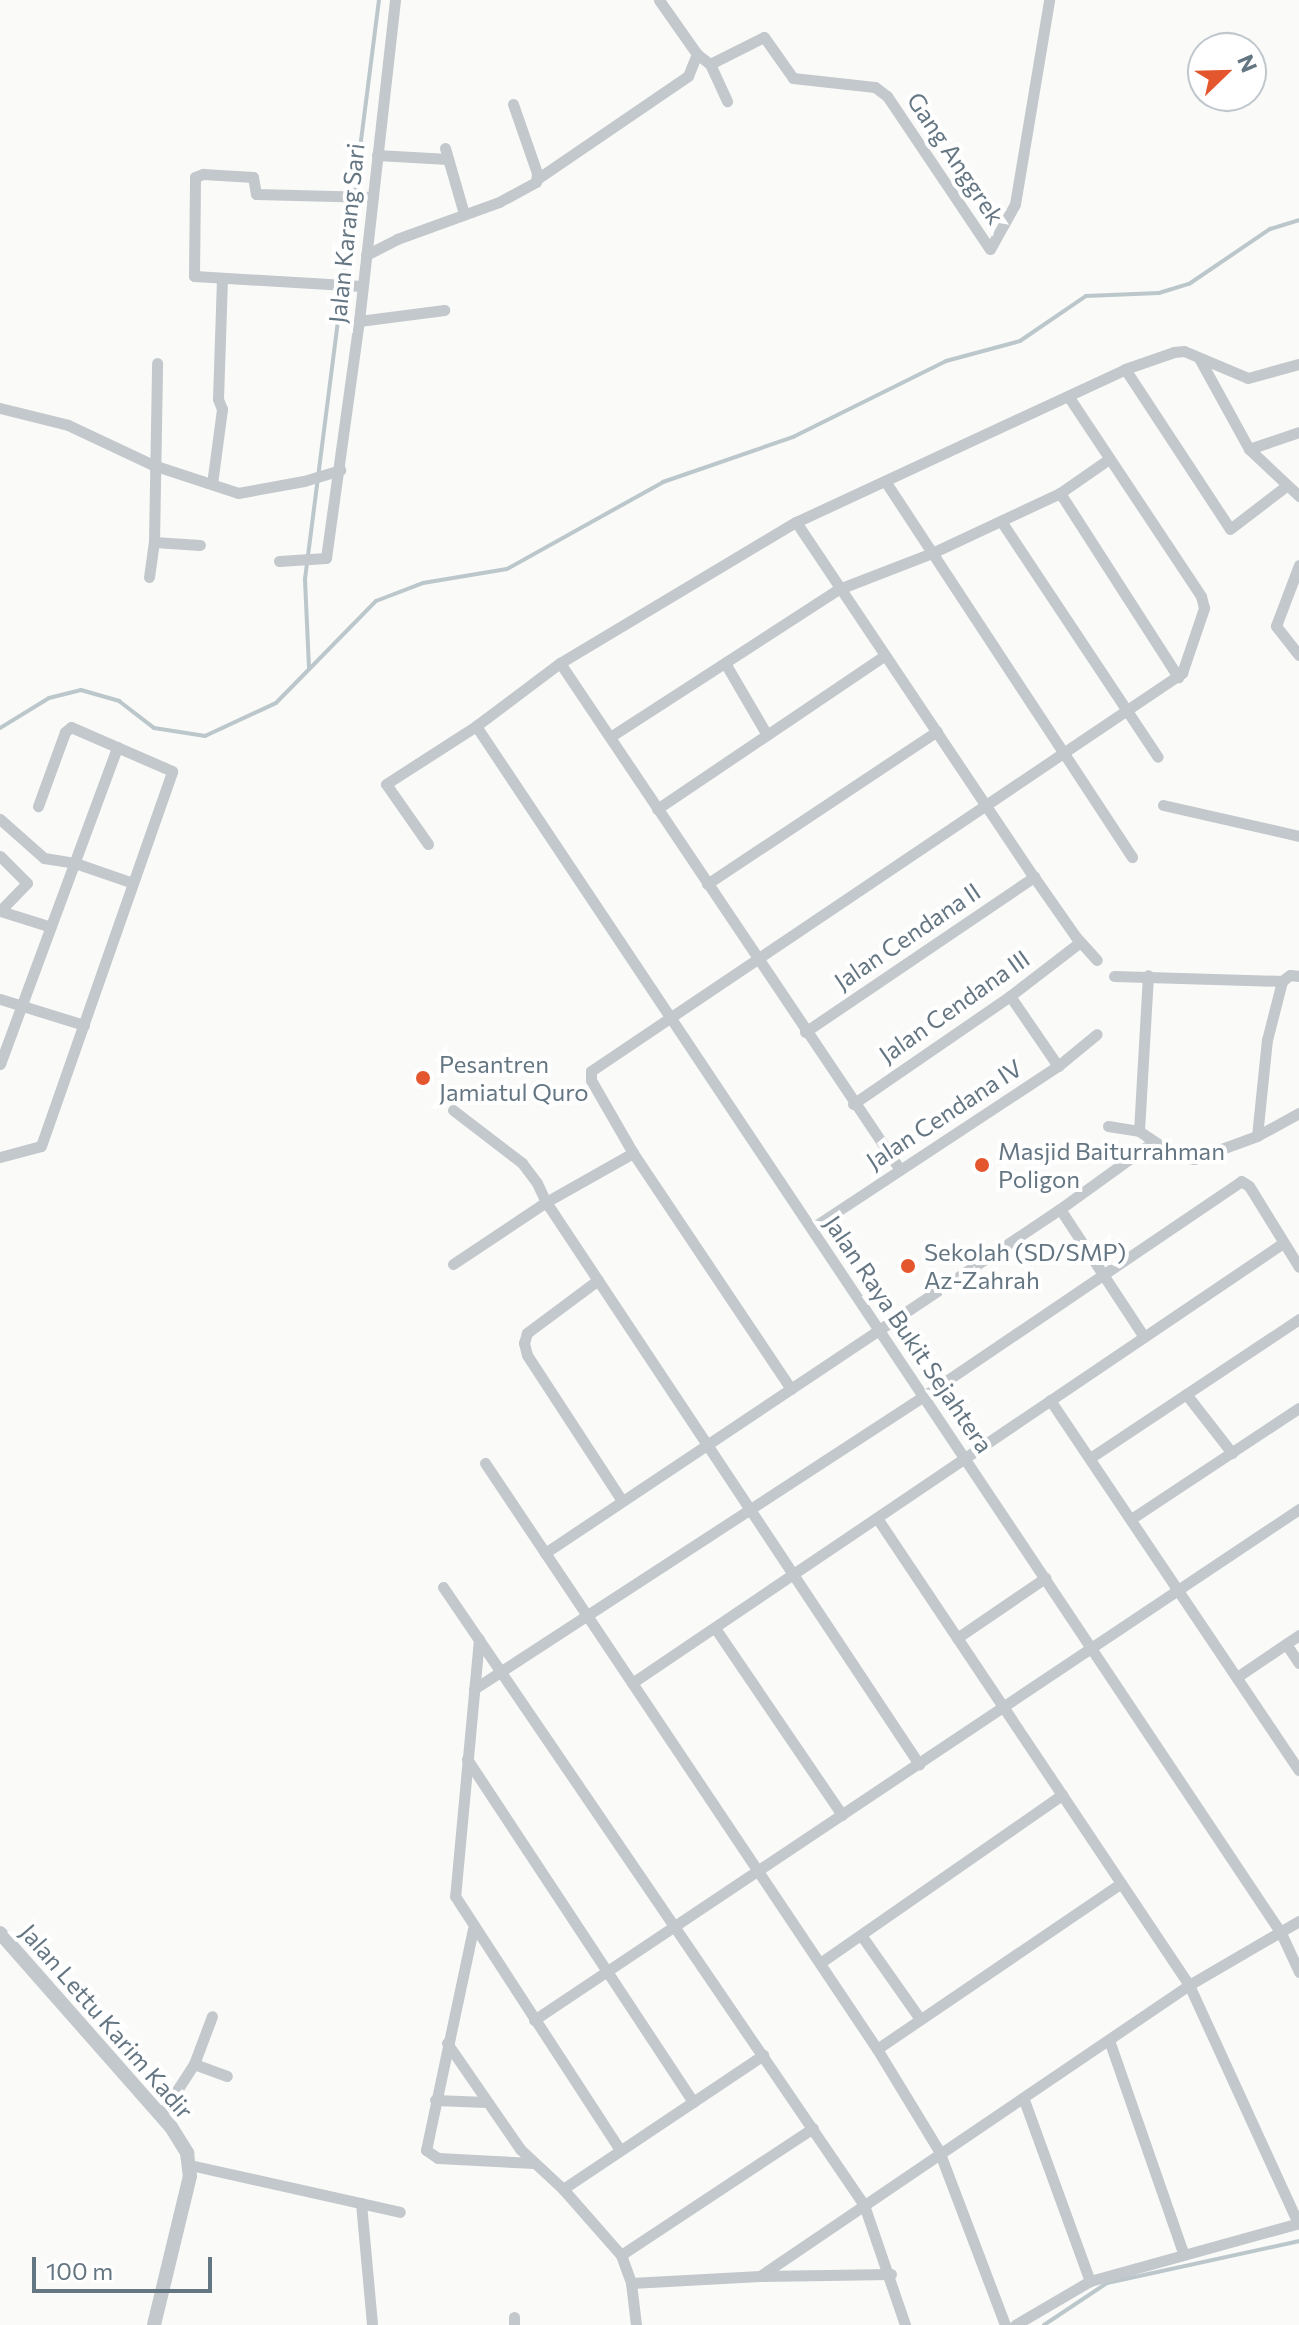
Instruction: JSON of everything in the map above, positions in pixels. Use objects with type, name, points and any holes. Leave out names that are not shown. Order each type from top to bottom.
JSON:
[{"type":"street","name":"Jalan Karang Sari","points":[[279,561],[326,558],[334,472],[359,321],[358,285],[366,255],[369,197],[377,155],[395,0]]},
{"type":"street","points":[[659,0],[697,54],[710,64],[727,101]]},
{"type":"street","name":"Gang Anggrek","points":[[710,64],[764,37],[791,76],[875,87],[887,96],[990,249],[1015,204],[1049,0]]},
{"type":"street","points":[[366,255],[397,239],[499,202],[537,179],[688,76],[697,54]]},
{"type":"street","points":[[513,104],[537,179]]},
{"type":"street","points":[[377,155],[446,153],[464,214]]},
{"type":"street","points":[[358,285],[192,274],[195,177],[203,174],[253,177],[256,194],[369,197]]},
{"type":"street","points":[[212,484],[222,409],[218,399],[222,278]]},
{"type":"street","points":[[359,321],[444,310]]},
{"type":"street","points":[[428,844],[386,784],[476,726],[560,663],[796,522],[1125,369],[1179,351],[1248,378],[1299,364]]},
{"type":"street","points":[[1198,358],[1249,449],[1299,496]]},
{"type":"street","points":[[149,577],[154,542],[157,363]]},
{"type":"street","points":[[1125,369],[1230,529],[1286,486]]},
{"type":"street","points":[[791,1389],[633,1153],[591,1080],[591,1071],[1127,712],[1185,669],[1203,603],[1068,396]]},
{"type":"street","points":[[0,408],[68,425],[153,465],[243,494],[334,472]]},
{"type":"street","points":[[1249,449],[1299,432]]},
{"type":"street","points":[[610,737],[839,589],[932,553],[1060,493],[1109,459]]},
{"type":"street","points":[[885,481],[1132,857]]},
{"type":"street","points":[[1060,493],[1178,677]]},
{"type":"street","points":[[1001,521],[1158,757]]},
{"type":"street","points":[[796,522],[1034,877],[1080,942],[1097,960]]},
{"type":"street","points":[[154,542],[200,545]]},
{"type":"street","points":[[1299,565],[1276,626],[1299,655]]},
{"type":"street","points":[[657,809],[885,655]]},
{"type":"street","points":[[560,663],[853,1104],[899,1168]]},
{"type":"street","points":[[725,663],[767,735]]},
{"type":"street","name":"Jalan Raya Bukit Sejahtera","points":[[476,726],[1281,1933],[1299,1972]]},
{"type":"street","points":[[0,1157],[41,1146],[172,771],[76,727],[68,728],[38,806]]},
{"type":"street","points":[[707,884],[937,731]]},
{"type":"street","points":[[0,1064],[117,747]]},
{"type":"street","points":[[1163,805],[1299,836]]},
{"type":"street","points":[[0,819],[42,857],[75,863],[133,883]]},
{"type":"street","points":[[0,856],[27,883],[0,911],[51,927]]},
{"type":"street","name":"Jalan Cendana II","points":[[805,1032],[1034,877]]},
{"type":"street","name":"Jalan Cendana III","points":[[853,1104],[1010,996],[1080,942]]},
{"type":"street","points":[[1139,1131],[1148,975]]},
{"type":"street","points":[[1114,976],[1282,981]]},
{"type":"street","points":[[1257,1136],[1267,1040],[1282,981],[1287,976],[1299,976]]},
{"type":"street","points":[[1010,996],[1058,1066]]},
{"type":"street","points":[[0,999],[84,1025]]},
{"type":"street","name":"Jalan Cendana IV","points":[[812,1228],[1058,1066],[1097,1034]]},
{"type":"street","points":[[453,1110],[522,1163],[919,1764]]},
{"type":"street","points":[[1108,1126],[1139,1131],[1176,1156],[1194,1159],[1257,1136],[1299,1113]]},
{"type":"street","points":[[545,1553],[1060,1209],[1153,1142]]},
{"type":"street","points":[[453,1264],[546,1202],[633,1153]]},
{"type":"street","points":[[474,1689],[924,1396],[1241,1181],[1249,1186],[1299,1267]]},
{"type":"street","points":[[1060,1209],[1144,1337]]},
{"type":"street","points":[[632,1683],[1283,1243]]},
{"type":"street","points":[[598,1280],[527,1333],[524,1343],[527,1355],[622,1501]]},
{"type":"street","points":[[1090,1458],[1299,1319]]},
{"type":"street","points":[[1186,1394],[1232,1453]]},
{"type":"street","points":[[1050,1400],[1298,1765]]},
{"type":"street","points":[[1131,1519],[1299,1408]]},
{"type":"street","points":[[485,1463],[877,2049],[939,2151],[1005,2325]]},
{"type":"street","points":[[534,2020],[1299,1509]]},
{"type":"street","points":[[877,1518],[1189,1985],[1299,2223],[1183,2252],[1090,2281],[1015,2325]]},
{"type":"street","points":[[957,1638],[1045,1578]]},
{"type":"street","points":[[443,1587],[864,2205],[891,2274],[905,2325]]},
{"type":"street","points":[[715,1628],[842,1815]]},
{"type":"street","points":[[1237,1677],[1299,1635]]},
{"type":"street","points":[[479,1639],[454,1891],[473,1929],[620,2150]]},
{"type":"street","points":[[1286,1644],[1299,1663]]},
{"type":"street","points":[[467,1758],[693,2102]]},
{"type":"street","points":[[820,1963],[1062,1795]]},
{"type":"street","points":[[877,2049],[1121,1883]]},
{"type":"street","points":[[760,2276],[939,2151],[1024,2100],[1189,1985],[1299,1921]]},
{"type":"street","points":[[473,1929],[425,2145],[433,2157],[534,2163]]},
{"type":"street","name":"Jalan Lettu Karim Kadir","points":[[0,1933],[161,2115],[183,2144],[190,2165]]},
{"type":"street","points":[[861,1935],[920,2019]]},
{"type":"street","points":[[161,2115],[194,2064],[212,2016]]},
{"type":"street","points":[[1109,2040],[1183,2252]]},
{"type":"street","points":[[447,2043],[486,2102],[534,2163],[563,2189],[621,2255],[631,2283],[636,2325]]},
{"type":"street","points":[[563,2189],[763,2055]]},
{"type":"street","points":[[194,2064],[227,2076]]},
{"type":"street","points":[[435,2100],[486,2102]]},
{"type":"street","points":[[1024,2100],[1090,2281]]},
{"type":"street","points":[[621,2255],[813,2128]]},
{"type":"street","points":[[154,2325],[175,2247],[190,2165],[400,2212]]},
{"type":"street","points":[[361,2203],[372,2325]]},
{"type":"street","points":[[631,2283],[760,2276],[891,2274]]},
{"type":"waterway","points":[[309,668],[305,579],[379,0]]},
{"type":"waterway","points":[[0,728],[49,698],[81,690],[119,701],[154,728],[205,736],[276,703],[376,601],[423,583],[507,569],[663,482],[793,437],[946,361],[1020,341],[1086,296],[1159,293],[1189,284],[1270,229],[1299,220]]},
{"type":"waterway","points":[[1044,2325],[1107,2283],[1299,2241]]},
{"type":"place","name":"Pesantren Jamiatul Quro","points":[[423,1078]]},
{"type":"place","name":"Masjid Baiturrahman Poligon","points":[[982,1165]]},
{"type":"place","name":"Sekolah (SD/SMP) Az-Zahrah","points":[[908,1266]]}]
